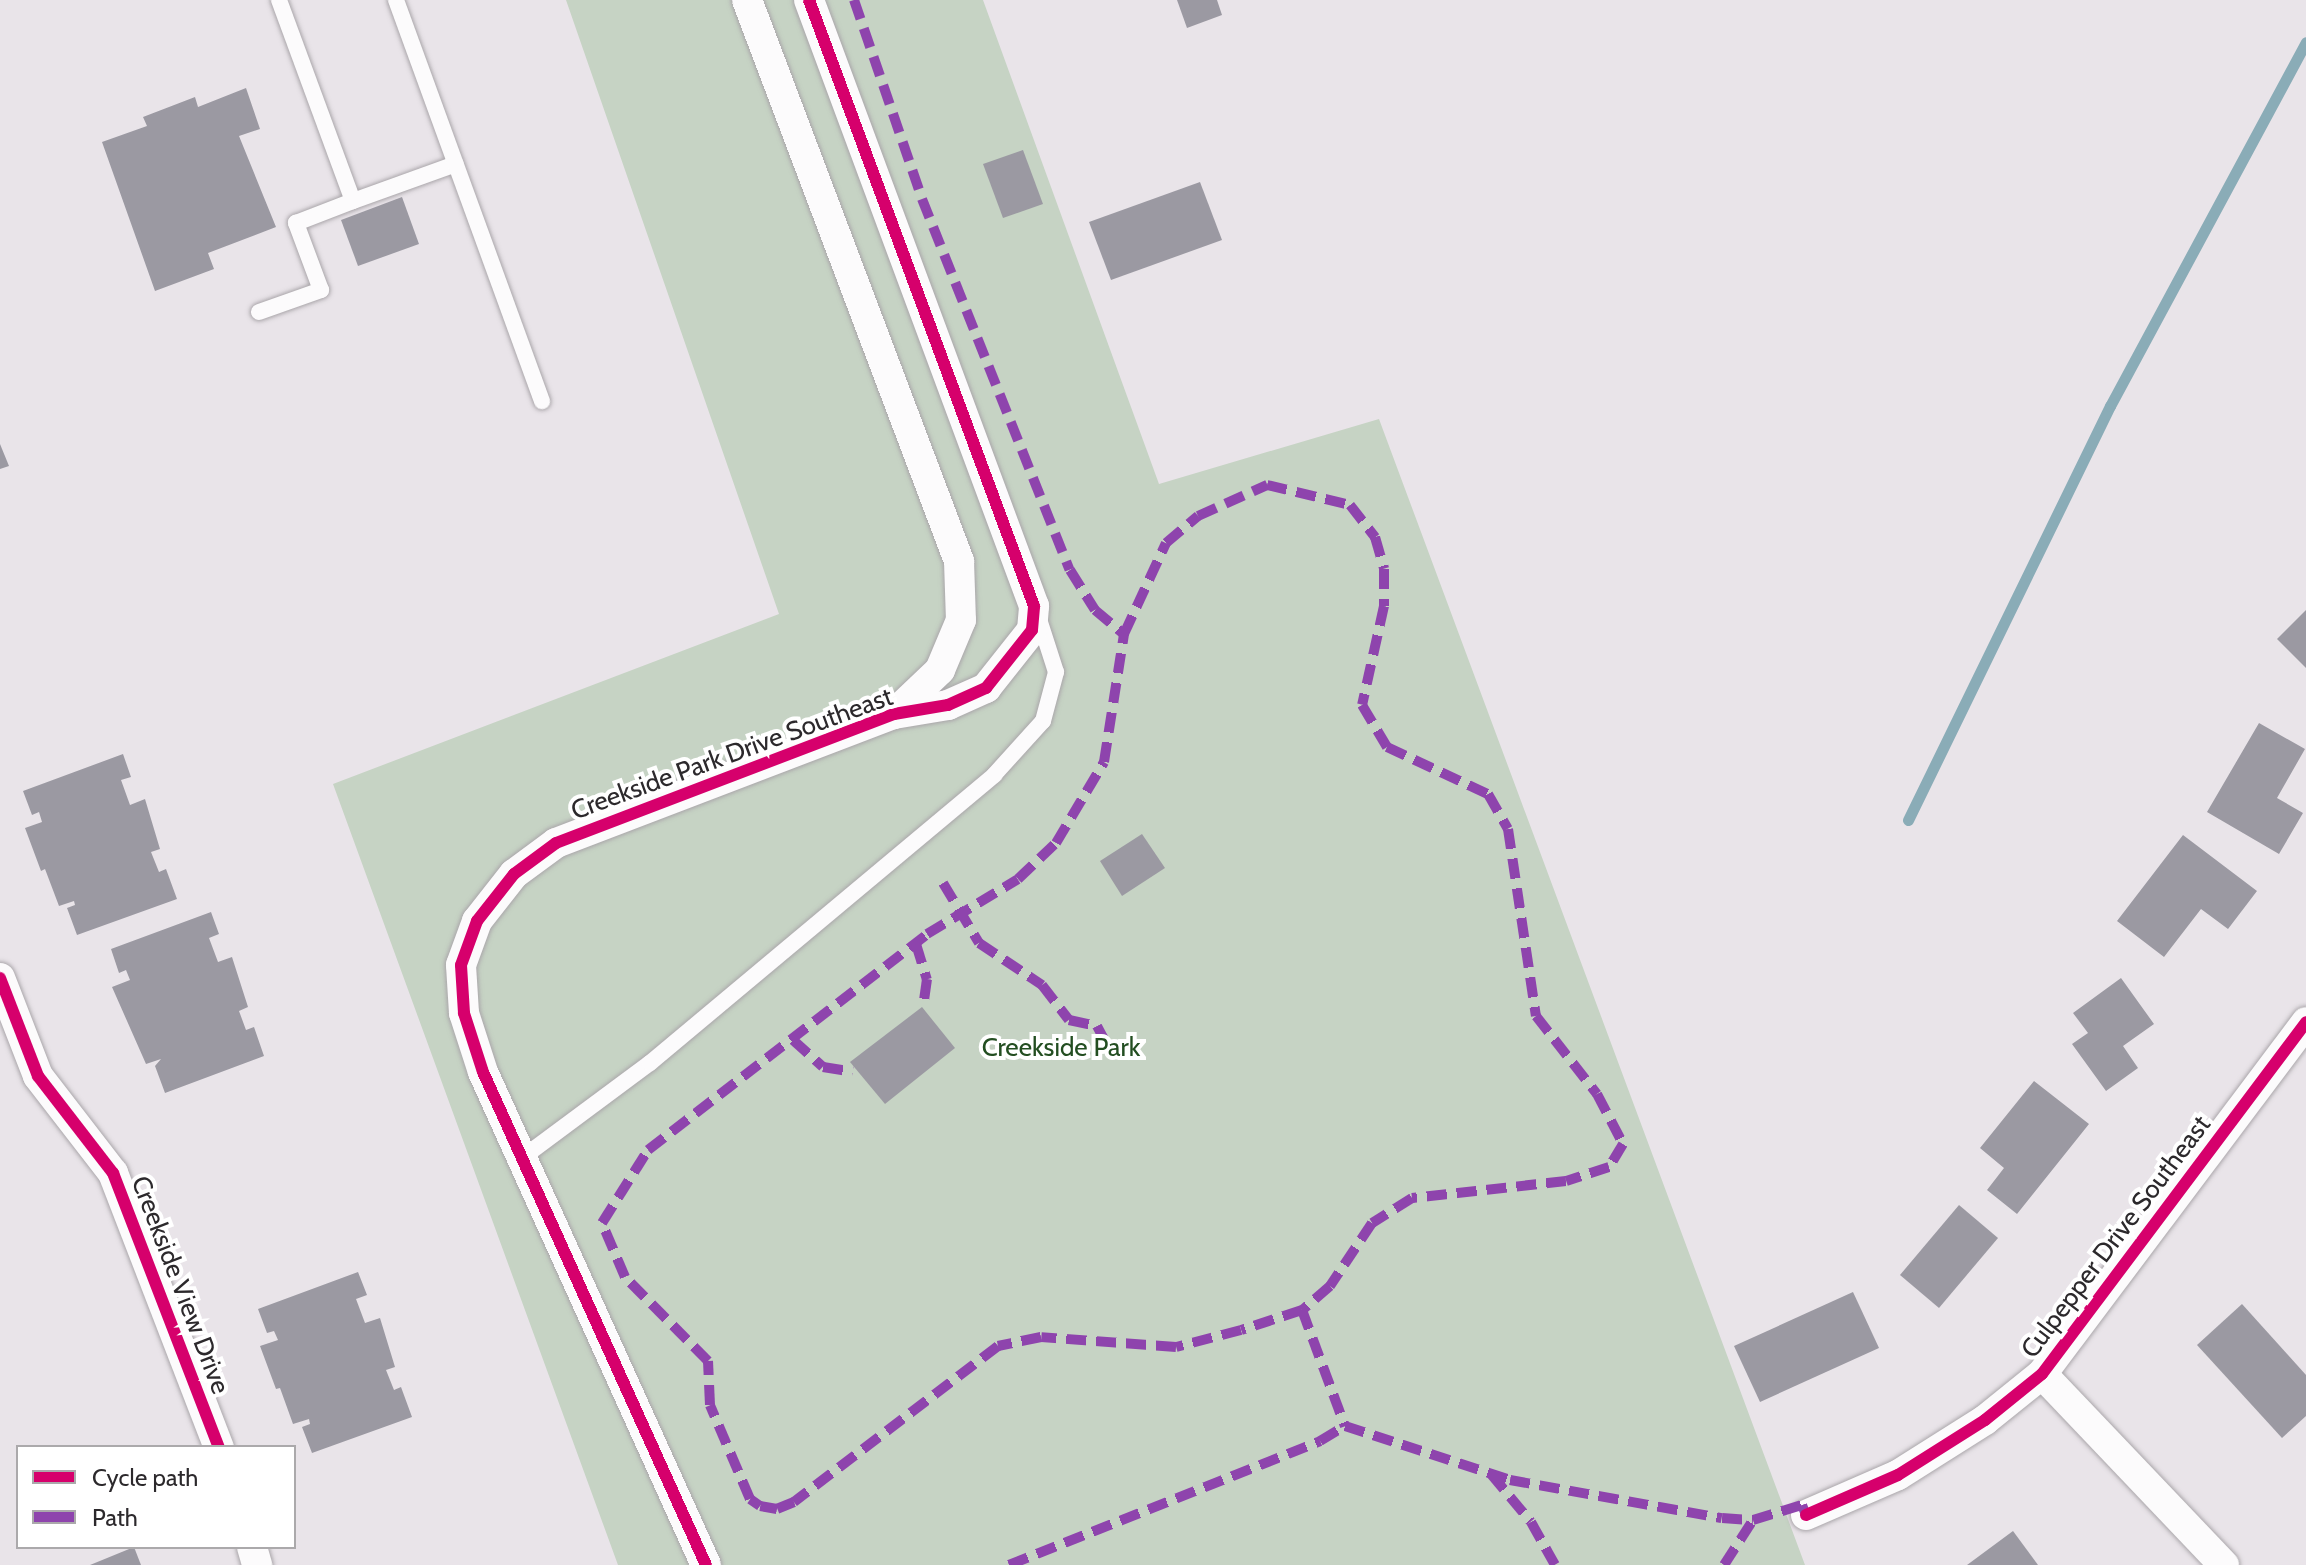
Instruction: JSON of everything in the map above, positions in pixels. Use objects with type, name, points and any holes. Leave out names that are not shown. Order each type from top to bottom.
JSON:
[{"type":"street","name":"Creekside Park Drive Southeast","points":[[747,0],[959,561],[961,620],[940,670],[894,714]]},
{"type":"street","points":[[809,0],[1034,606]]},
{"type":"street","name":"Creekside Park Drive Southeast","points":[[706,1565],[483,1072],[464,1013],[461,965],[477,921],[514,874],[556,843],[894,714],[948,705],[986,688],[1032,630],[1034,606]]},
{"type":"street","name":"Creekside View Drive","points":[[0,978],[38,1076],[113,1173],[218,1445]]},
{"type":"street","name":"Culpepper Drive Southeast","points":[[1806,1515],[1898,1475],[1985,1420],[2042,1374],[2306,1022]]},
{"type":"street","points":[[2042,1374],[2224,1565]]},
{"type":"lane","points":[[279,0],[353,201]]},
{"type":"lane","points":[[396,0],[542,401]]},
{"type":"lane","points":[[259,312],[321,290],[296,223],[456,164]]},
{"type":"lane","points":[[522,1158],[650,1063],[994,775],[1043,721],[1056,672],[1034,606]]},
{"type":"green space","name":"Creekside Park","points":[[566,0],[983,0],[1159,484],[1379,419],[1805,1565],[618,1565],[333,784],[779,614]]},
{"type":"building","points":[[1177,0],[1217,0],[1222,15],[1187,28]]},
{"type":"building","points":[[246,88],[260,129],[239,136],[276,227],[208,253],[214,269],[155,291],[102,142],[147,126],[143,117],[195,97],[198,107]]},
{"type":"building","points":[[1023,150],[1043,204],[1003,218],[983,164]]},
{"type":"building","points":[[1200,182],[1222,240],[1111,280],[1089,222]]},
{"type":"building","points":[[402,197],[419,244],[358,266],[341,220]]},
{"type":"building","points":[[0,444],[9,466],[0,469]]},
{"type":"building","points":[[2306,610],[2306,668],[2277,639]]},
{"type":"building","points":[[2259,723],[2305,749],[2277,798],[2303,813],[2279,854],[2207,812]]},
{"type":"building","points":[[123,754],[131,777],[121,780],[130,805],[145,799],[160,849],[151,852],[159,872],[166,869],[177,899],[77,935],[67,908],[75,905],[74,901],[59,906],[45,869],[41,871],[25,828],[42,822],[39,812],[32,815],[23,791]]},
{"type":"building","points":[[1142,834],[1165,868],[1122,896],[1100,861]]},
{"type":"building","points":[[2183,835],[2257,891],[2228,929],[2201,909],[2164,957],[2117,921]]},
{"type":"building","points":[[211,912],[219,934],[209,938],[218,962],[232,957],[248,1007],[239,1011],[246,1030],[254,1027],[264,1056],[165,1093],[155,1066],[161,1059],[146,1064],[112,987],[130,980],[126,970],[119,973],[111,949]]},
{"type":"building","points":[[2121,978],[2154,1024],[2123,1046],[2138,1068],[2106,1091],[2072,1044],[2088,1033],[2073,1013]]},
{"type":"building","points":[[922,1007],[955,1048],[885,1104],[850,1062]]},
{"type":"building","points":[[2034,1081],[2089,1124],[2017,1214],[1987,1190],[2004,1168],[1980,1148]]},
{"type":"building","points":[[1959,1205],[1998,1238],[1939,1308],[1900,1275]]},
{"type":"building","points":[[358,1272],[367,1295],[356,1299],[365,1323],[380,1318],[395,1367],[386,1370],[394,1390],[401,1387],[412,1417],[312,1453],[302,1427],[310,1424],[309,1419],[293,1424],[280,1388],[276,1389],[260,1346],[278,1340],[274,1331],[267,1333],[258,1309]]},
{"type":"building","points":[[1853,1292],[1879,1348],[1760,1402],[1734,1346]]},
{"type":"building","points":[[2242,1304],[2306,1375],[2306,1416],[2282,1438],[2197,1345]]},
{"type":"building","points":[[2013,1531],[2038,1565],[1967,1565]]},
{"type":"building","points":[[135,1549],[141,1565],[90,1565]]},
{"type":"waterway","points":[[1908,820],[2110,406],[2306,42]]},
{"type":"marked path","points":[[854,0],[922,199],[1070,570],[1095,610],[1124,634]]},
{"type":"marked path","points":[[1267,485],[1350,505],[1375,537],[1384,569],[1384,606],[1362,705],[1387,747],[1488,794],[1508,829],[1536,1016],[1597,1094],[1623,1144],[1609,1167],[1566,1181],[1412,1198],[1372,1223],[1330,1286],[1302,1310],[1241,1330],[1176,1347],[1041,1337],[998,1346],[794,1502],[777,1509],[760,1506],[750,1499],[710,1405],[708,1361],[625,1277],[602,1223],[648,1150],[927,934],[1018,879],[1056,843],[1104,762],[1124,634],[1166,543],[1198,516],[1267,485]]},
{"type":"marked path","points":[[943,883],[979,943],[1042,985],[1069,1020],[1097,1026],[1107,1045]]},
{"type":"marked path","points":[[916,944],[927,979],[924,1001]]},
{"type":"marked path","points":[[793,1040],[823,1067],[853,1072]]},
{"type":"marked path","points":[[1302,1310],[1345,1426],[1510,1480],[1722,1518],[1753,1520],[1802,1505],[1806,1515]]},
{"type":"marked path","points":[[1009,1565],[1320,1441],[1345,1426]]},
{"type":"marked path","points":[[1491,1474],[1531,1522],[1555,1565]]},
{"type":"marked path","points":[[1724,1565],[1753,1520]]},
{"type":"cycle path","points":[[706,1565],[483,1072],[464,1013],[461,965],[477,921],[514,874],[556,843],[894,714],[948,705],[986,688],[1032,630],[1034,606],[809,0]]},
{"type":"cycle path","points":[[0,978],[38,1076],[113,1173],[218,1445]]},
{"type":"cycle path","points":[[1806,1515],[1898,1475],[1985,1420],[2042,1374],[2306,1022]]}]
